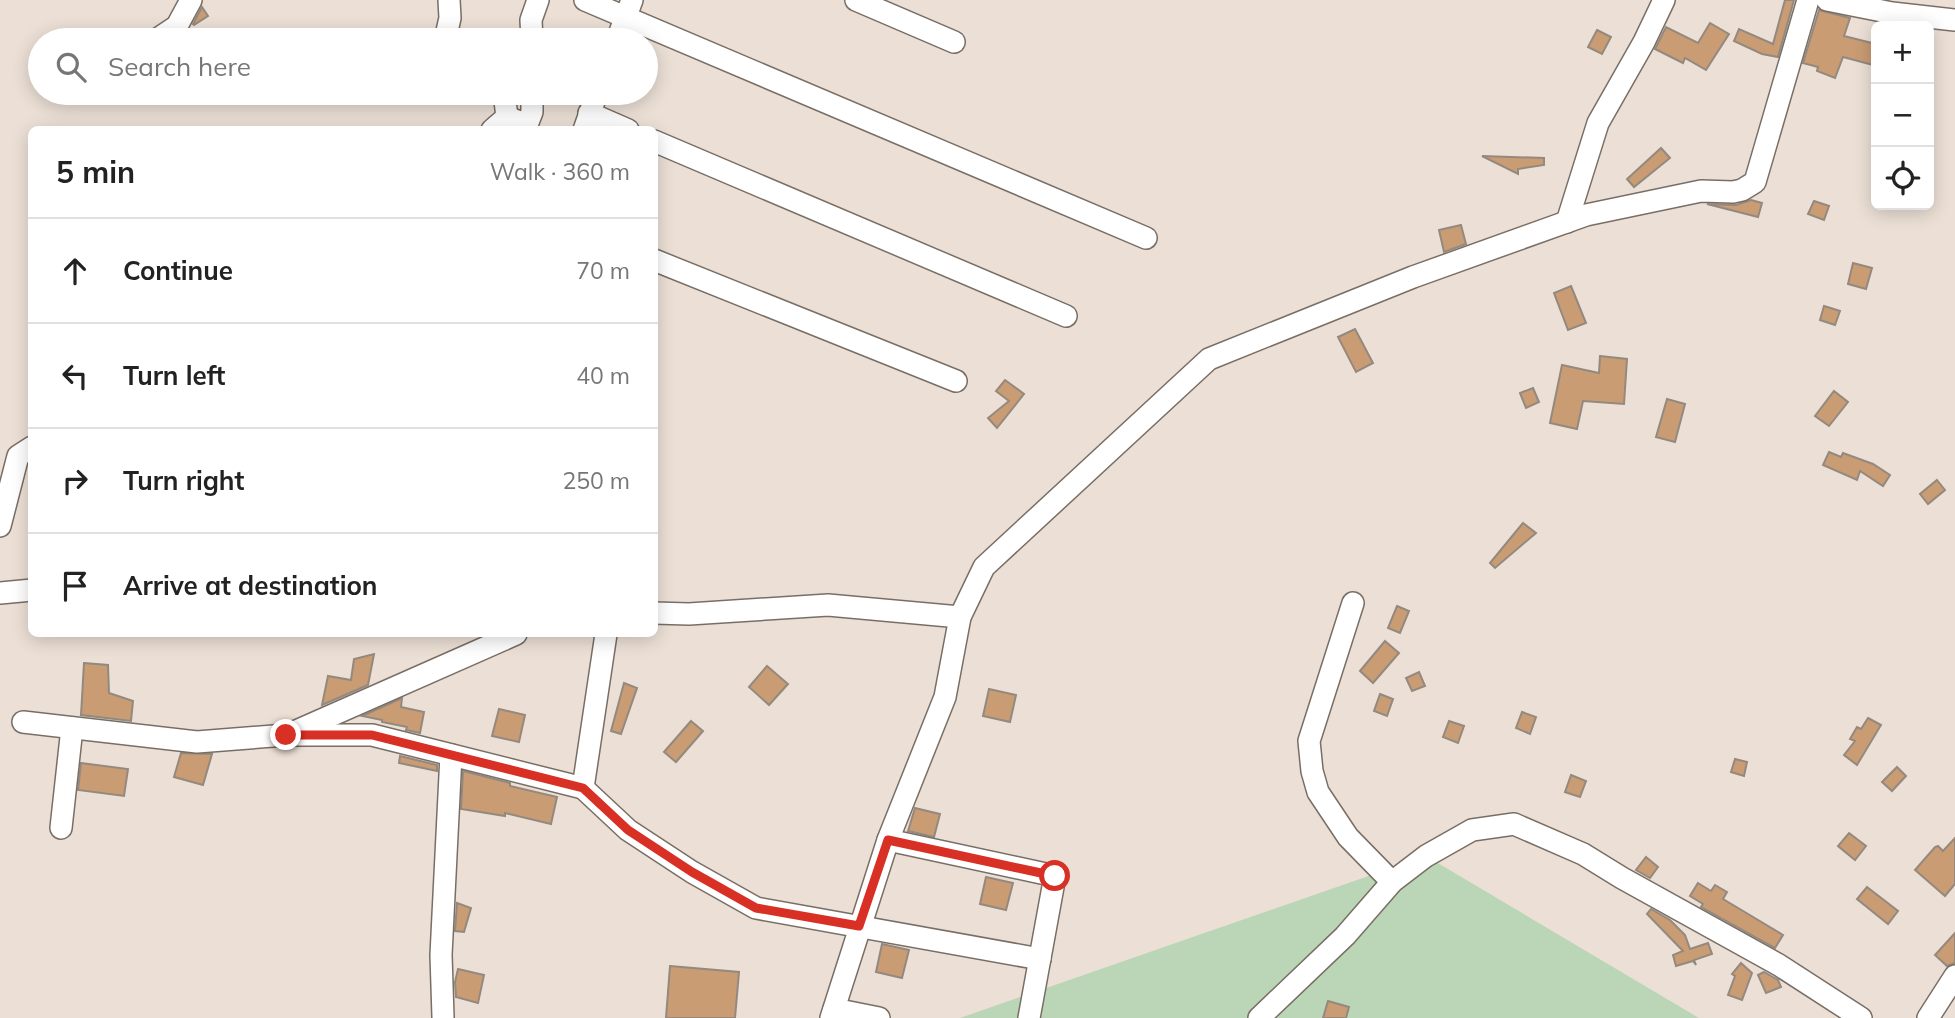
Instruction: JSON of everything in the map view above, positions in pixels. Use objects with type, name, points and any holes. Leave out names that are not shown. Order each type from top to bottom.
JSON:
[{"type":"street","points":[[174,28],[191,0]]},
{"type":"street","points":[[448,28],[449,0]]},
{"type":"street","points":[[531,28],[531,20],[538,0]]},
{"type":"street","points":[[585,0],[629,8],[1146,238]]},
{"type":"street","points":[[856,0],[954,43]]},
{"type":"street","points":[[1567,222],[1598,123],[1644,42],[1664,0]]},
{"type":"street","points":[[879,1018],[833,1013],[888,840],[946,697],[960,617],[984,567],[1209,359],[1413,277],[1586,215],[1701,191],[1742,190],[1755,182],[1808,0]]},
{"type":"street","points":[[1827,0],[1892,13],[1955,20]]},
{"type":"street","points":[[622,28],[629,8]]},
{"type":"street","points":[[502,105],[499,123],[527,125],[532,105]]},
{"type":"street","points":[[590,112],[620,126]]},
{"type":"street","points":[[658,143],[1066,316]]},
{"type":"street","points":[[658,262],[956,381]]},
{"type":"street","points":[[0,526],[18,456],[28,450]]},
{"type":"street","points":[[2,589],[28,590]]},
{"type":"street","points":[[1353,603],[1309,741],[1312,771],[1318,792],[1348,837],[1392,882]]},
{"type":"street","points":[[658,613],[689,614],[828,605],[960,617]]},
{"type":"street","points":[[286,735],[509,637]]},
{"type":"street","points":[[583,788],[606,637]]},
{"type":"street","points":[[23,723],[197,742],[286,735],[372,735],[583,788],[628,830],[692,872],[756,908],[1040,959]]},
{"type":"street","points":[[61,828],[72,728]]},
{"type":"street","points":[[448,1018],[441,955],[451,755]]},
{"type":"street","points":[[1259,1018],[1345,936],[1392,882],[1426,856],[1472,830],[1514,824],[1583,853],[1622,878],[1779,965],[1861,1018]]},
{"type":"street","points":[[888,840],[1055,876],[1029,1018]]},
{"type":"street","points":[[1928,1018],[1955,976]]},
{"type":"green space","points":[[1426,856],[1699,1018],[960,1018]]},
{"type":"building","points":[[1785,0],[1794,0],[1778,57],[1762,54],[1734,41],[1739,29],[1773,44]]},
{"type":"building","points":[[202,7],[208,16],[194,25],[193,24]]},
{"type":"building","points":[[1819,10],[1850,18],[1844,36],[1871,43],[1871,64],[1843,57],[1835,78],[1817,71],[1818,67],[1803,63]]},
{"type":"building","points":[[1710,23],[1729,34],[1706,70],[1685,58],[1683,63],[1655,49],[1666,27],[1698,43]]},
{"type":"building","points":[[1597,30],[1611,37],[1602,54],[1588,47]]},
{"type":"building","points":[[1661,148],[1670,158],[1634,187],[1627,179]]},
{"type":"building","points":[[1482,156],[1544,158],[1544,165],[1518,169],[1518,174]]},
{"type":"building","points":[[1751,200],[1762,203],[1758,217],[1707,204],[1736,205]]},
{"type":"building","points":[[1814,201],[1829,206],[1824,220],[1808,214]]},
{"type":"building","points":[[1461,225],[1466,244],[1444,252],[1439,230]]},
{"type":"building","points":[[1853,263],[1872,268],[1866,289],[1848,284]]},
{"type":"building","points":[[1571,286],[1586,323],[1568,330],[1554,293]]},
{"type":"building","points":[[1824,306],[1840,311],[1835,325],[1820,320]]},
{"type":"building","points":[[1355,329],[1373,363],[1356,372],[1338,337]]},
{"type":"building","points":[[1600,356],[1627,359],[1624,404],[1583,401],[1577,429],[1550,423],[1562,365],[1599,373]]},
{"type":"building","points":[[1005,380],[1024,394],[997,428],[988,418],[1009,401],[996,391]]},
{"type":"building","points":[[1533,388],[1539,402],[1526,408],[1520,393]]},
{"type":"building","points":[[1834,391],[1848,402],[1829,426],[1815,416]]},
{"type":"building","points":[[1667,399],[1685,404],[1675,442],[1656,437]]},
{"type":"building","points":[[1829,452],[1841,457],[1843,453],[1873,464],[1890,475],[1883,486],[1860,471],[1857,480],[1823,465]]},
{"type":"building","points":[[1937,480],[1945,490],[1928,504],[1920,494]]},
{"type":"building","points":[[1523,523],[1536,533],[1495,568],[1490,563]]},
{"type":"building","points":[[1397,606],[1409,611],[1400,633],[1388,628]]},
{"type":"building","points":[[1385,641],[1399,653],[1373,683],[1360,671]]},
{"type":"building","points":[[374,654],[368,685],[322,705],[328,676],[351,680],[354,659]]},
{"type":"building","points":[[84,663],[108,665],[109,693],[133,701],[131,721],[81,715]]},
{"type":"building","points":[[767,666],[788,684],[769,705],[749,687]]},
{"type":"building","points":[[1419,672],[1425,686],[1412,691],[1406,678]]},
{"type":"building","points":[[624,683],[637,688],[621,734],[611,731]]},
{"type":"building","points":[[989,689],[1016,695],[1010,722],[983,716]]},
{"type":"building","points":[[1380,694],[1393,699],[1387,716],[1374,711]]},
{"type":"building","points":[[402,698],[401,707],[424,712],[420,733],[406,730],[407,727],[362,716]]},
{"type":"building","points":[[499,709],[525,715],[519,742],[492,736]]},
{"type":"building","points":[[1522,712],[1536,717],[1530,734],[1516,728]]},
{"type":"building","points":[[1868,718],[1881,725],[1857,765],[1844,755],[1855,741],[1850,739],[1857,727],[1861,729]]},
{"type":"building","points":[[691,721],[703,731],[676,762],[664,752]]},
{"type":"building","points":[[1449,721],[1464,726],[1458,743],[1443,737]]},
{"type":"building","points":[[181,753],[212,754],[203,785],[174,777]]},
{"type":"building","points":[[400,756],[437,765],[437,771],[399,763]]},
{"type":"building","points":[[1735,759],[1747,762],[1744,776],[1731,772]]},
{"type":"building","points":[[81,763],[128,769],[124,796],[78,790]]},
{"type":"building","points":[[1897,767],[1906,776],[1892,791],[1882,782]]},
{"type":"building","points":[[463,771],[557,797],[551,824],[505,813],[505,816],[461,809]]},
{"type":"building","points":[[1571,775],[1586,781],[1580,797],[1565,792]]},
{"type":"building","points":[[915,808],[940,814],[934,837],[908,831]]},
{"type":"building","points":[[1849,833],[1866,846],[1855,860],[1838,846]]},
{"type":"building","points":[[1955,838],[1955,884],[1945,896],[1915,870],[1935,847],[1938,846],[1943,851]]},
{"type":"building","points":[[1646,857],[1658,867],[1650,878],[1636,870]]},
{"type":"building","points":[[986,877],[1013,883],[1006,910],[980,904]]},
{"type":"building","points":[[1698,883],[1711,891],[1715,885],[1727,892],[1723,899],[1783,935],[1775,948],[1701,907],[1703,904],[1690,896]]},
{"type":"building","points":[[1867,887],[1898,911],[1888,924],[1857,899]]},
{"type":"building","points":[[457,903],[471,908],[464,932],[455,931]]},
{"type":"building","points":[[1651,909],[1670,920],[1685,935],[1690,949],[1708,943],[1712,954],[1694,960],[1696,965],[1693,961],[1676,966],[1673,955],[1683,951],[1647,914]]},
{"type":"building","points":[[1955,933],[1955,963],[1947,966],[1935,955]]},
{"type":"building","points":[[882,944],[909,950],[902,978],[876,972]]},
{"type":"building","points":[[1741,963],[1752,973],[1742,1000],[1728,995],[1735,976],[1732,974]]},
{"type":"building","points":[[670,966],[739,972],[735,1018],[666,1018]]},
{"type":"building","points":[[458,969],[484,975],[478,1003],[456,997]]},
{"type":"building","points":[[1764,972],[1778,980],[1781,987],[1766,993],[1758,975]]},
{"type":"building","points":[[1328,1001],[1349,1007],[1346,1018],[1323,1018]]},
{"type":"route","points":[[286,735],[372,735],[583,788],[628,830],[692,872],[756,908],[859,926],[888,840],[1055,876]]}]
